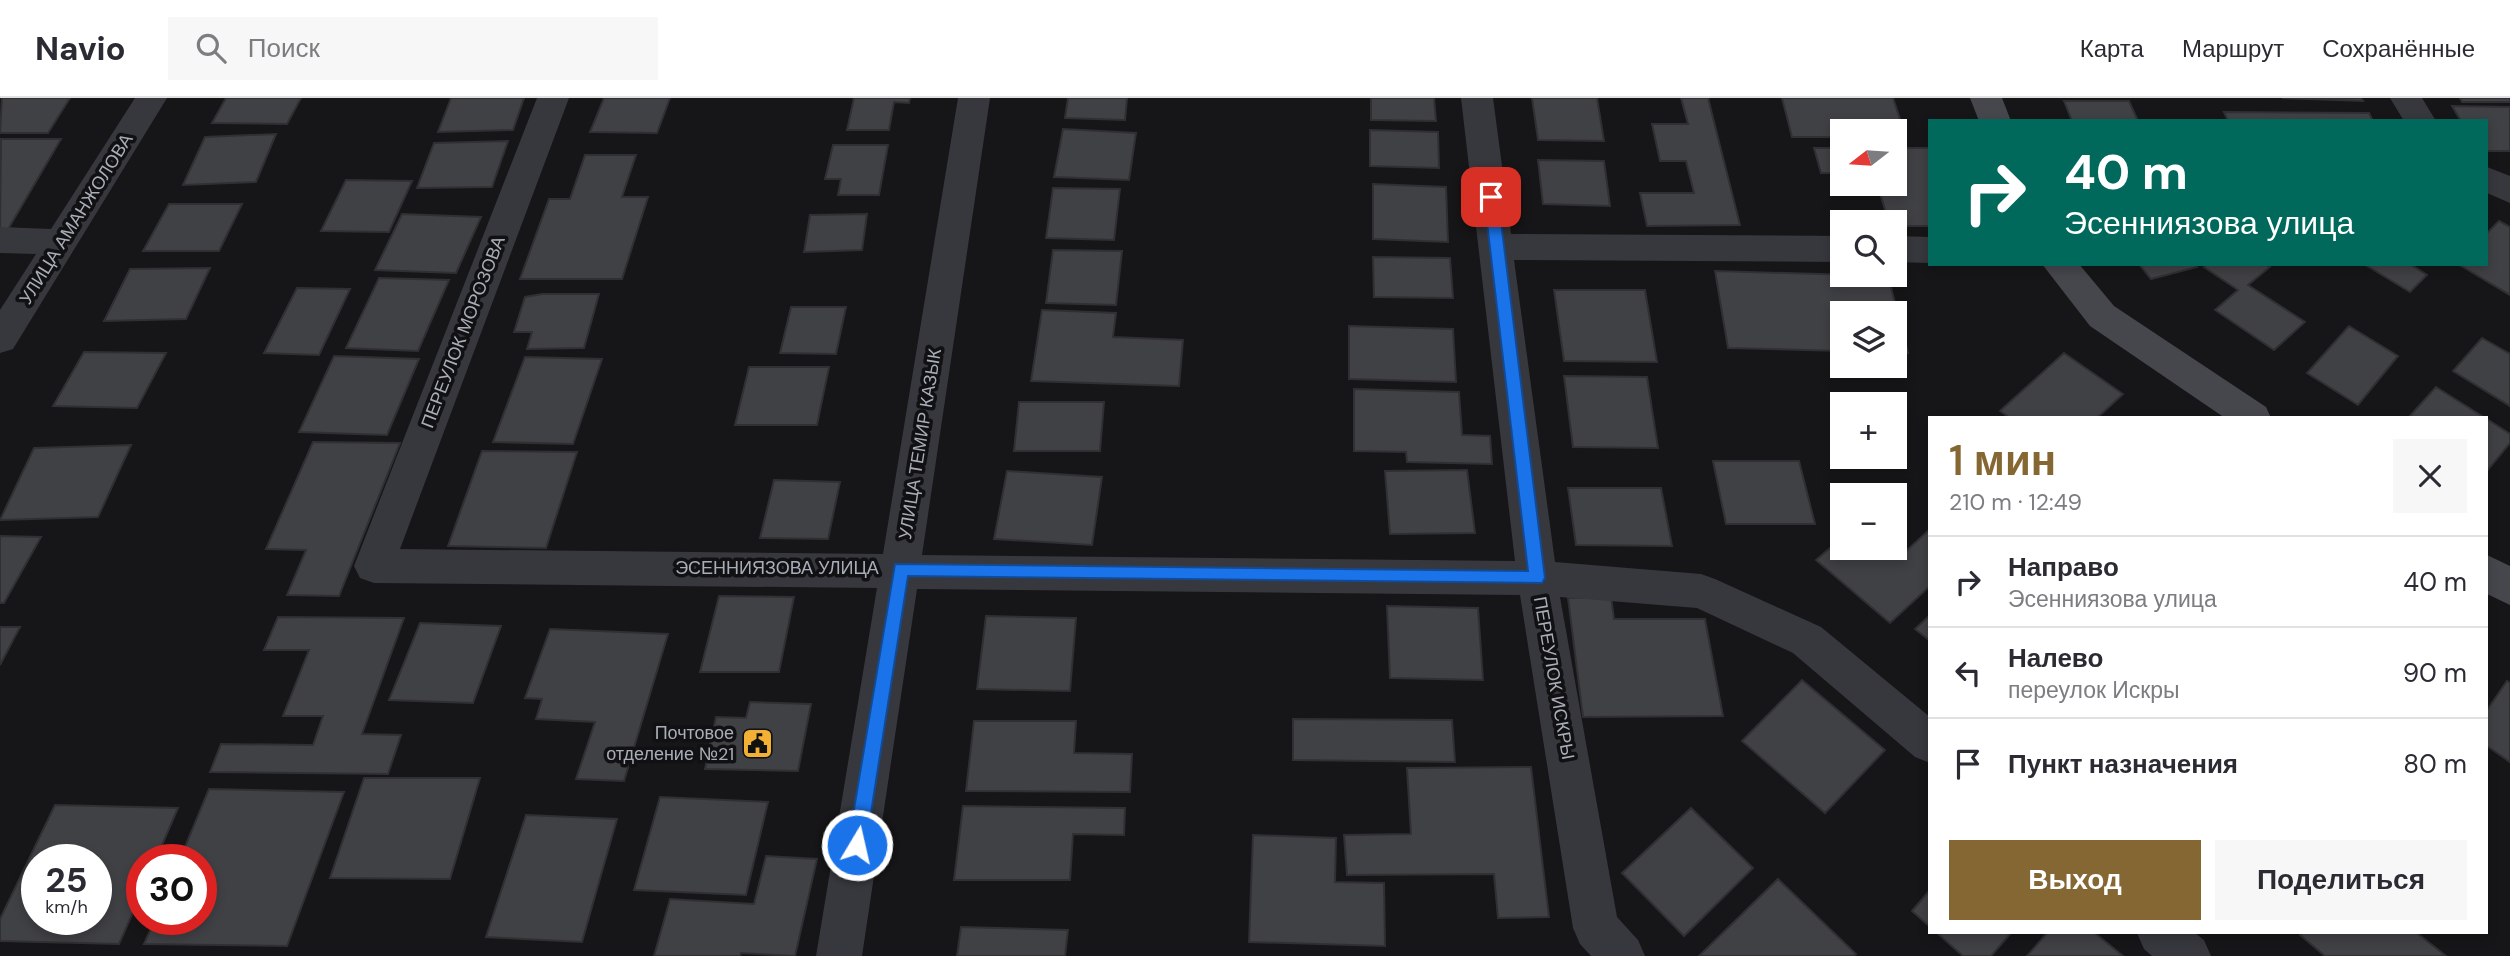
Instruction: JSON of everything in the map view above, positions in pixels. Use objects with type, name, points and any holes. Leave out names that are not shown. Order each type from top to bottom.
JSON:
[{"type":"main road","points":[[1986,98],[1993,119]]},
{"type":"main road","points":[[2061,266],[2102,316],[2250,416]]},
{"type":"main road","points":[[2488,573],[2510,588]]},
{"type":"street","name":"УЛИЦА АМАНЖОЛОВА","points":[[0,339],[151,98]]},
{"type":"street","name":"ПЕРЕУЛОК МОРОЗОВА","points":[[374,566],[553,98]]},
{"type":"street","name":"УЛИЦА ТЕМИР КАЗЫК","points":[[839,956],[974,98]]},
{"type":"street","name":"ПЕРЕУЛОК ИСКРЫ","points":[[1477,98],[1537,578],[1596,928],[1622,956]]},
{"type":"street","points":[[2406,98],[2419,119]]},
{"type":"street","points":[[2488,180],[2510,191]]},
{"type":"street","points":[[0,240],[62,242]]},
{"type":"street","points":[[1497,247],[1830,249]]},
{"type":"street","points":[[1907,249],[1928,250]]},
{"type":"street","name":"ЭСЕННИЯЗОВА УЛИЦА","points":[[374,566],[901,569],[1537,578],[1701,591],[1807,640],[1928,741]]},
{"type":"street","points":[[2161,934],[2188,956]]},
{"type":"building","points":[[2,98],[70,98],[48,133],[0,133]]},
{"type":"building","points":[[226,98],[301,98],[287,124],[212,123]]},
{"type":"building","points":[[451,98],[524,98],[513,130],[438,132]]},
{"type":"building","points":[[604,98],[670,98],[657,133],[590,132]]},
{"type":"building","points":[[854,98],[910,98],[909,103],[894,102],[889,130],[847,130]]},
{"type":"building","points":[[1068,98],[1127,98],[1125,120],[1065,118]]},
{"type":"building","points":[[1371,98],[1434,98],[1436,121],[1371,120]]},
{"type":"building","points":[[1532,98],[1597,98],[1604,141],[1538,140]]},
{"type":"building","points":[[1681,98],[1708,98],[1740,225],[1647,226],[1640,193],[1694,193],[1686,161],[1660,161],[1652,124],[1688,124]]},
{"type":"building","points":[[1782,98],[1893,98],[1900,119],[1830,119],[1830,137],[1792,137]]},
{"type":"building","points":[[2282,98],[2361,98],[2363,101]]},
{"type":"building","points":[[2460,98],[2510,98],[2510,102],[2462,102]]},
{"type":"building","points":[[2064,101],[2129,101],[2137,119],[2071,119]]},
{"type":"building","points":[[2452,106],[2510,107],[2510,151],[2488,151],[2488,119],[2460,119]]},
{"type":"building","points":[[2224,112],[2369,113],[2372,119],[2227,119]]},
{"type":"building","points":[[1063,129],[1136,133],[1129,180],[1054,177]]},
{"type":"building","points":[[1370,130],[1438,132],[1439,168],[1370,166]]},
{"type":"building","points":[[276,134],[256,182],[183,185],[205,137]]},
{"type":"building","points":[[1,139],[61,139],[7,231],[0,231]]},
{"type":"building","points":[[508,141],[492,187],[417,188],[434,143]]},
{"type":"building","points":[[833,145],[888,145],[879,195],[838,195],[841,179],[825,179]]},
{"type":"building","points":[[1814,148],[1830,148],[1830,173],[1821,173]]},
{"type":"building","points":[[1908,148],[1928,148],[1928,226],[1907,226],[1907,210],[1885,210],[1881,196],[1908,196]]},
{"type":"building","points":[[585,155],[636,155],[622,197],[648,197],[622,279],[520,279],[549,199],[570,199]]},
{"type":"building","points":[[1538,160],[1604,161],[1610,206],[1543,204]]},
{"type":"building","points":[[346,180],[412,181],[389,232],[321,231]]},
{"type":"building","points":[[1373,184],[1446,187],[1448,242],[1373,239]]},
{"type":"building","points":[[1053,188],[1120,189],[1114,240],[1046,238]]},
{"type":"building","points":[[169,204],[242,204],[219,251],[143,251]]},
{"type":"building","points":[[402,214],[481,217],[456,273],[375,270]]},
{"type":"building","points":[[867,214],[862,250],[804,252],[810,215]]},
{"type":"building","points":[[2499,221],[2510,227],[2510,295],[2461,266],[2488,266],[2488,232]]},
{"type":"building","points":[[1053,250],[1122,251],[1116,305],[1046,303]]},
{"type":"building","points":[[1373,257],[1450,258],[1453,298],[1374,297]]},
{"type":"building","points":[[2141,266],[2197,267],[2151,279]]},
{"type":"building","points":[[2268,266],[2248,285],[2305,322],[2274,350],[2215,310],[2238,290],[2204,267]]},
{"type":"building","points":[[2367,266],[2413,266],[2427,275],[2410,292]]},
{"type":"building","points":[[210,268],[186,319],[104,321],[130,269]]},
{"type":"building","points":[[1715,271],[1830,274],[1830,287],[1891,287],[1894,301],[1830,301],[1830,351],[1728,348]]},
{"type":"building","points":[[379,278],[449,280],[418,351],[346,348]]},
{"type":"building","points":[[297,288],[350,289],[319,355],[264,353]]},
{"type":"building","points":[[1554,290],[1645,290],[1657,362],[1564,361]]},
{"type":"building","points":[[542,294],[599,294],[584,348],[527,349],[532,332],[514,332],[525,297]]},
{"type":"building","points":[[791,307],[846,307],[836,354],[780,353]]},
{"type":"building","points":[[1042,310],[1116,313],[1113,337],[1183,340],[1179,386],[1031,381]]},
{"type":"building","points":[[1349,326],[1453,329],[1456,382],[1349,379]]},
{"type":"building","points":[[2349,326],[2398,356],[2358,405],[2307,373]]},
{"type":"building","points":[[2482,338],[2510,354],[2510,406],[2453,371]]},
{"type":"building","points":[[84,352],[166,353],[137,408],[53,406]]},
{"type":"building","points":[[2064,353],[2123,394],[2099,416],[2007,416],[2000,411]]},
{"type":"building","points":[[334,356],[419,359],[387,435],[299,432]]},
{"type":"building","points":[[525,357],[602,359],[573,444],[493,442]]},
{"type":"building","points":[[749,367],[829,367],[817,425],[735,425]]},
{"type":"building","points":[[1564,376],[1647,377],[1658,448],[1573,447]]},
{"type":"building","points":[[2436,387],[2482,416],[2410,416]]},
{"type":"building","points":[[1354,389],[1459,392],[1462,435],[1490,436],[1492,464],[1407,462],[1406,452],[1354,451]]},
{"type":"building","points":[[1019,402],[1104,402],[1100,451],[1014,451]]},
{"type":"building","points":[[2488,420],[2510,434],[2510,443],[2488,470]]},
{"type":"building","points":[[313,442],[400,443],[339,596],[287,595],[306,550],[266,549]]},
{"type":"building","points":[[131,445],[98,517],[0,520],[34,448]]},
{"type":"building","points":[[482,451],[577,452],[546,548],[448,546]]},
{"type":"building","points":[[1713,461],[1799,461],[1815,524],[1726,524]]},
{"type":"building","points":[[1467,470],[1475,533],[1390,534],[1385,471]]},
{"type":"building","points":[[1007,471],[1102,477],[1092,545],[994,539]]},
{"type":"building","points":[[774,480],[840,482],[828,539],[760,538]]},
{"type":"building","points":[[1568,488],[1661,488],[1672,546],[1576,545]]},
{"type":"building","points":[[1928,531],[1928,588],[1890,623],[1816,560],[1830,548],[1830,560],[1907,560],[1907,550]]},
{"type":"building","points":[[0,536],[41,537],[4,603],[0,603]]},
{"type":"building","points":[[719,596],[794,597],[779,672],[700,672]]},
{"type":"building","points":[[1611,597],[1614,619],[1705,619],[1723,716],[1583,717],[1568,598]]},
{"type":"building","points":[[1387,606],[1478,608],[1483,680],[1390,678]]},
{"type":"building","points":[[986,616],[1076,618],[1070,691],[977,689]]},
{"type":"building","points":[[278,617],[404,618],[362,734],[401,735],[388,774],[210,772],[221,744],[313,745],[323,716],[283,716],[309,650],[264,650]]},
{"type":"building","points":[[1928,617],[1928,639],[1915,629]]},
{"type":"building","points":[[420,623],[501,626],[473,703],[389,700]]},
{"type":"building","points":[[0,627],[20,627],[0,665]]},
{"type":"building","points":[[550,629],[668,634],[624,781],[576,779],[595,722],[536,719],[542,699],[525,698]]},
{"type":"building","points":[[1802,680],[1885,750],[1825,813],[1742,741]]},
{"type":"building","points":[[2507,681],[2510,683],[2510,762],[2488,747],[2488,709]]},
{"type":"building","name":"Почтовое отделение №21","points":[[750,702],[811,704],[798,771],[705,769],[716,717],[746,718]]},
{"type":"building","points":[[1293,719],[1452,720],[1455,762],[1293,760]]},
{"type":"building","points":[[974,721],[1076,721],[1074,753],[1132,754],[1130,792],[966,791]]},
{"type":"building","points":[[1531,767],[1549,917],[1498,918],[1494,874],[1347,875],[1344,835],[1411,834],[1407,768]]},
{"type":"building","points":[[364,778],[480,778],[450,879],[330,878]]},
{"type":"building","points":[[209,789],[344,792],[287,946],[144,944],[148,935],[217,935],[217,844],[186,844]]},
{"type":"building","points":[[660,797],[768,802],[746,895],[634,890]]},
{"type":"building","points":[[55,805],[178,808],[162,844],[126,844],[126,928],[119,944],[0,941],[0,919],[21,875],[21,935],[112,935],[112,844],[36,844]]},
{"type":"building","points":[[963,806],[1125,808],[1124,835],[1073,834],[1070,880],[954,880]]},
{"type":"building","points":[[1691,808],[1753,868],[1684,936],[1622,873]]},
{"type":"building","points":[[526,815],[617,819],[582,942],[486,937]]},
{"type":"building","points":[[1253,835],[1336,838],[1335,882],[1384,883],[1385,946],[1249,942]]},
{"type":"building","points":[[766,856],[817,859],[795,956],[741,953],[740,956],[654,956],[670,899],[754,904]]},
{"type":"building","points":[[1778,879],[1856,954],[1699,956]]},
{"type":"building","points":[[1928,892],[1928,925],[1912,911]]},
{"type":"building","points":[[961,927],[1068,930],[1065,956],[957,956]]},
{"type":"building","points":[[1938,934],[2010,934],[1991,956],[1963,956]]},
{"type":"building","points":[[2046,934],[2096,934],[2123,956],[2027,956]]},
{"type":"building","points":[[2418,934],[2446,956],[2325,956],[2300,935]]},
{"type":"place","name":"Почтовое отделение №21","points":[[757,743]]},
{"type":"route","points":[[857,845],[901,569],[1537,578],[1491,197]]}]
